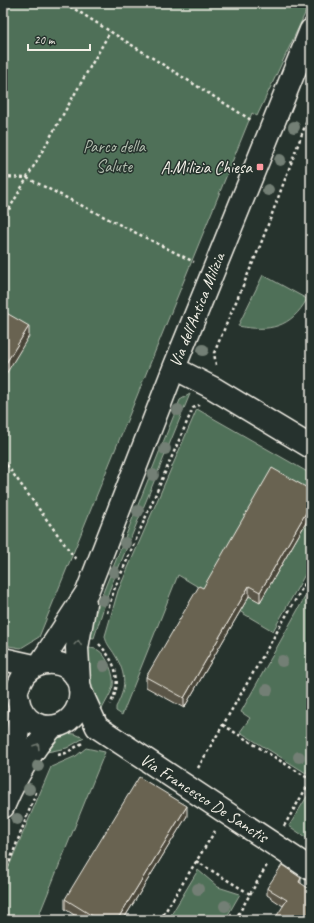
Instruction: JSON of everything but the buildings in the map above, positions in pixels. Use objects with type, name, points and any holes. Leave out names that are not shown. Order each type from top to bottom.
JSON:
[{"type":"street","name":"Via dell'Antica Milizia","points":[[80,687],[77,648],[87,592],[174,368],[311,30]]},
{"type":"street","points":[[174,368],[213,388],[311,447]]},
{"type":"street","name":"Via dell'Antica Milizia","points":[[37,665],[87,592]]},
{"type":"street","points":[[3,660],[37,665],[55,663],[65,666],[73,673],[97,727],[38,725],[29,720],[3,682]]},
{"type":"street","points":[[7,799],[19,704],[17,692],[20,681],[26,672],[37,665]]},
{"type":"street","points":[[7,799],[40,741],[55,726],[68,720],[76,713],[80,703],[80,687]]},
{"type":"street","name":"Via Francesco De Sanctis","points":[[97,727],[311,869]]},
{"type":"path","points":[[65,3],[254,122]]},
{"type":"path","points":[[3,220],[110,32]]},
{"type":"path","points":[[104,620],[114,590],[193,408],[206,401],[218,377],[214,354],[260,246],[311,110]]},
{"type":"path","points":[[3,177],[26,178],[197,263]]},
{"type":"path","points":[[3,460],[78,562]]},
{"type":"path","points":[[197,771],[311,573]]},
{"type":"path","points":[[54,756],[66,753],[87,741],[116,694],[117,679],[106,652],[97,642]]},
{"type":"path","points":[[223,726],[311,780],[283,828]]},
{"type":"path","points":[[3,879],[38,786]]},
{"type":"path","points":[[160,920],[216,830]]},
{"type":"path","points":[[196,860],[250,894]]},
{"type":"path","points":[[235,920],[268,864]]},
{"type":"green space","name":"Parco della Salute","points":[[3,3],[310,3],[257,116],[252,113],[39,637],[21,648],[3,645]]},
{"type":"green space","points":[[263,275],[307,299],[301,309],[294,316],[278,326],[269,328],[249,328],[238,326]]},
{"type":"green space","points":[[190,394],[109,591],[94,638],[87,637],[102,595],[180,400]]},
{"type":"green space","points":[[197,409],[311,474],[311,564],[273,631],[178,575],[122,715],[116,711],[116,707],[122,694],[124,681],[122,669],[105,636],[118,591]]},
{"type":"green space","points":[[311,586],[311,765],[306,773],[240,732],[250,718],[241,712]]},
{"type":"green space","points":[[85,648],[98,650],[104,656],[112,672],[113,686],[102,709],[91,693],[88,680]]},
{"type":"green space","points":[[63,733],[75,734],[84,738],[67,748],[47,752],[43,750],[54,737]]},
{"type":"green space","points":[[86,748],[105,752],[37,920],[3,920],[3,880],[51,767],[76,756]]},
{"type":"green space","points":[[311,790],[311,841],[289,826]]},
{"type":"green space","points":[[198,870],[218,887],[240,894],[225,920],[168,920]]},
{"type":"place","name":"A.Milizia Chiesa","points":[[260,167]]}]
